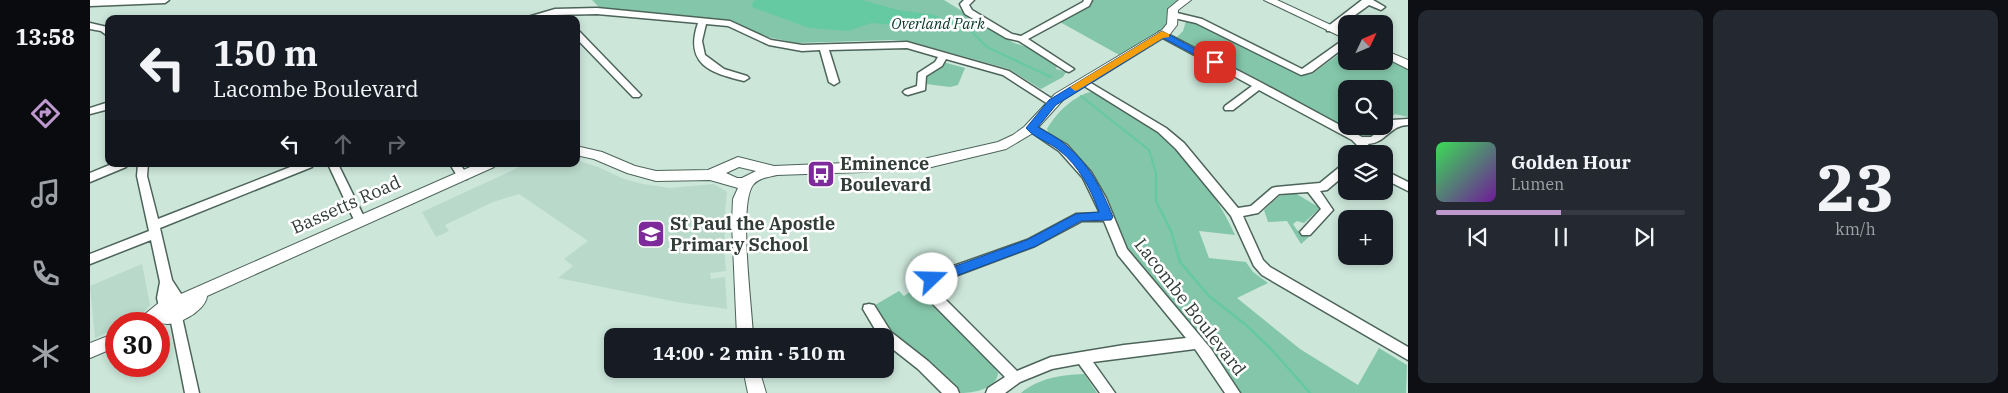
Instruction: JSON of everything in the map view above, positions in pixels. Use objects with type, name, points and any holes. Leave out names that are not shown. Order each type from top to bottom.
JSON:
[{"type":"street","points":[[90,3],[165,0]]},
{"type":"street","points":[[970,0],[963,6],[968,12],[1009,36],[1022,38],[1069,69]]},
{"type":"street","points":[[1022,38],[1086,4],[1088,0]]},
{"type":"street","points":[[580,151],[597,155],[632,170],[650,175],[670,177],[740,175],[831,166],[902,166],[931,163],[1001,146],[1018,138],[1032,128],[1052,102],[1162,34],[1172,25],[1173,12],[1186,0]]},
{"type":"street","points":[[1269,0],[1338,32]]},
{"type":"street","points":[[1330,29],[1367,0],[1381,6]]},
{"type":"street","points":[[562,15],[597,10],[730,24],[779,44],[802,48],[898,44],[1006,73],[1052,102]]},
{"type":"street","points":[[1173,12],[1199,21],[1301,72],[1309,70],[1338,48]]},
{"type":"street","points":[[703,21],[697,42],[702,56],[709,64],[721,71],[744,78]]},
{"type":"street","points":[[90,26],[105,30]]},
{"type":"street","points":[[1162,34],[1361,141],[1374,140],[1396,122],[1408,122]]},
{"type":"street","points":[[580,38],[636,95]]},
{"type":"street","points":[[824,48],[834,82]]},
{"type":"street","points":[[908,92],[922,88],[921,75],[940,64],[944,55]]},
{"type":"street","points":[[1393,58],[1408,65]]},
{"type":"street","points":[[1084,82],[1172,137],[1235,213],[1258,262],[1266,271],[1408,354]]},
{"type":"street","points":[[1229,108],[1259,86]]},
{"type":"street","points":[[90,111],[105,106]]},
{"type":"street","name":"Lacombe Boulevard","points":[[1032,128],[1063,148],[1087,175],[1096,188],[1122,252],[1198,343],[1216,366],[1233,393]]},
{"type":"street","points":[[1361,141],[1363,145]]},
{"type":"street","points":[[90,178],[109,171],[129,167]]},
{"type":"street","points":[[134,167],[154,229],[166,282],[163,298],[172,310],[192,393]]},
{"type":"street","points":[[90,259],[154,229],[301,167]]},
{"type":"street","points":[[334,167],[360,221]]},
{"type":"street","name":"Bassetts Road","points":[[172,310],[219,284],[360,221],[459,170],[474,167]]},
{"type":"street","points":[[740,175],[739,223],[745,328]]},
{"type":"street","points":[[1235,213],[1254,210],[1276,191],[1312,189],[1327,185],[1338,175]]},
{"type":"street","points":[[1393,179],[1408,187]]},
{"type":"street","points":[[1306,232],[1327,210],[1312,189]]},
{"type":"street","points":[[1015,378],[921,283],[1031,243],[1074,219],[1084,216],[1107,217]]},
{"type":"street","points":[[869,309],[875,322],[890,341],[925,367],[952,393]]},
{"type":"street","points":[[993,393],[1015,378],[1051,363],[1198,343]]},
{"type":"street","points":[[90,351],[105,345]]},
{"type":"street","points":[[1082,358],[1108,393]]},
{"type":"street","points":[[753,378],[757,393]]},
{"type":"street","points":[[937,380],[945,393]]},
{"type":"shaded area","points":[[862,0],[898,10],[936,15],[944,21],[942,30],[872,23],[848,31],[809,28],[752,7],[753,1]]},
{"type":"shaded area","name":"St Paul the Apostle Primary School","points":[[580,161],[624,179],[643,184],[670,188],[714,184],[727,192],[724,248],[726,271],[710,273],[711,279],[725,277],[727,309],[677,302],[558,278],[573,266],[564,259],[588,241],[519,194],[493,202],[445,225],[449,231],[436,237],[422,212],[520,167],[580,167]]},
{"type":"shaded area","points":[[142,264],[150,305],[144,312],[105,312],[105,333],[95,338],[90,286]]},
{"type":"green space","name":"Overland Park","points":[[592,0],[944,0],[1014,43],[1027,47],[1057,66],[1056,69],[1066,72],[1063,77],[1041,89],[1009,69],[908,41],[797,43],[767,37],[726,20],[601,9]]},
{"type":"green space","points":[[1090,0],[1178,0],[1168,8],[1168,20],[1165,27],[1121,56],[1060,22]]},
{"type":"green space","points":[[1186,21],[1192,21],[1302,75],[1312,74],[1338,55],[1338,70],[1393,70],[1393,61],[1408,68],[1408,117],[1395,114],[1393,116],[1393,80],[1338,80],[1338,123],[1176,38],[1183,31]]},
{"type":"green space","points":[[943,62],[965,68],[958,85],[950,87],[926,84],[924,76]]},
{"type":"green space","points":[[1094,91],[1159,133],[1187,159],[1206,184],[1223,210],[1235,235],[1199,231],[1209,258],[1246,262],[1253,272],[1268,283],[1237,298],[1300,349],[1358,385],[1379,348],[1407,365],[1406,393],[1240,393],[1209,348],[1132,257],[1120,237],[1104,193],[1095,178],[1062,142],[1049,134],[1047,129],[1067,105],[1080,96]]},
{"type":"green space","points":[[1295,193],[1320,208],[1304,223],[1297,221],[1293,224],[1297,230],[1309,237],[1301,244],[1287,221],[1268,222],[1264,210],[1279,196]]},
{"type":"green space","points":[[916,288],[990,362],[998,373],[993,383],[978,391],[961,393],[927,360],[894,335],[894,328],[888,328],[875,305],[899,291],[904,296]]},
{"type":"green space","points":[[1084,374],[1097,393],[1021,393],[1035,384],[1051,378]]},
{"type":"waterway","points":[[944,21],[971,31],[987,47],[1051,77]]},
{"type":"waterway","points":[[1081,96],[1149,150],[1156,173]]},
{"type":"waterway","points":[[1156,173],[1156,201],[1171,231],[1180,262],[1209,296],[1246,325],[1273,351],[1310,393]]},
{"type":"slow traffic","points":[[1075,87],[1162,34],[1165,36]]},
{"type":"place","name":"Eminence Boulevard","points":[[821,174]]},
{"type":"place","name":"St Paul the Apostle Primary School","points":[[651,234]]},
{"type":"route","points":[[932,279],[1031,243],[1074,219],[1084,216],[1107,217],[1096,188],[1087,175],[1063,148],[1051,138],[1032,128],[1052,102],[1162,34],[1215,62]]}]
